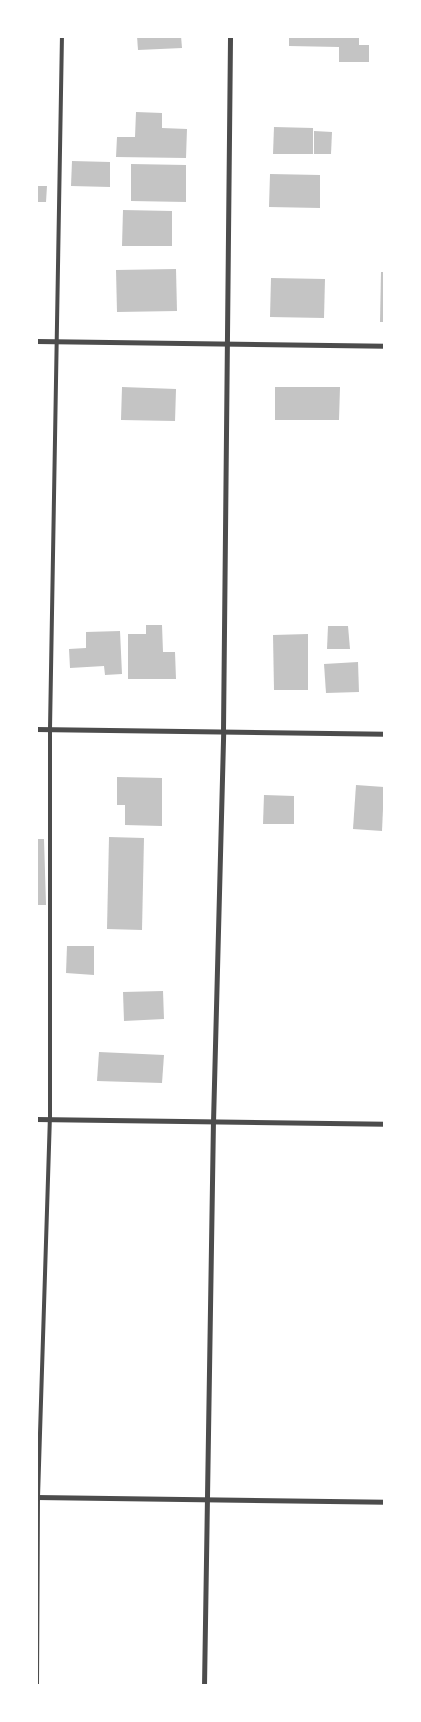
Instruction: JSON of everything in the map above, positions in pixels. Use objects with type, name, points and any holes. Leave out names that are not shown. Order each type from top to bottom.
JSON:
[{"type":"street","points":[[204,1686],[213,1122],[224,730],[230,36]]},
{"type":"street","points":[[36,341],[385,346]]},
{"type":"street","points":[[36,729],[224,730],[385,734]]},
{"type":"street","points":[[36,1119],[385,1124]]},
{"type":"street","points":[[37,1497],[208,1501],[385,1502]]},
{"type":"lane","points":[[37,1686],[37,1497],[50,1119],[50,730],[62,36]]},
{"type":"building","points":[[137,36],[181,36],[182,48],[138,50]]},
{"type":"building","points":[[289,36],[359,36],[359,45],[369,45],[369,62],[339,62],[339,47],[289,46]]},
{"type":"building","points":[[136,112],[162,113],[162,128],[187,129],[186,158],[116,157],[117,137],[135,137]]},
{"type":"building","points":[[274,127],[313,128],[313,154],[273,154]]},
{"type":"building","points":[[314,131],[332,132],[331,154],[314,154]]},
{"type":"building","points":[[72,161],[110,162],[110,187],[71,186]]},
{"type":"building","points":[[131,164],[186,165],[186,202],[131,201]]},
{"type":"building","points":[[270,174],[320,175],[320,208],[269,207]]},
{"type":"building","points":[[36,186],[47,186],[46,202],[36,202]]},
{"type":"building","points":[[123,210],[172,211],[172,246],[122,246]]},
{"type":"building","points":[[176,269],[177,311],[117,312],[116,270]]},
{"type":"building","points":[[381,272],[385,272],[385,322],[380,322]]},
{"type":"building","points":[[271,278],[325,279],[324,318],[270,317]]},
{"type":"building","points":[[122,387],[176,389],[175,421],[121,420]]},
{"type":"building","points":[[275,387],[340,387],[339,420],[275,420]]},
{"type":"building","points":[[146,625],[162,625],[163,652],[175,652],[176,679],[128,679],[128,634],[146,634]]},
{"type":"building","points":[[328,626],[348,626],[350,649],[327,649]]},
{"type":"building","points":[[120,631],[122,674],[105,675],[104,666],[70,668],[69,649],[86,648],[86,632]]},
{"type":"building","points":[[308,634],[308,690],[274,690],[273,635]]},
{"type":"building","points":[[358,662],[359,692],[326,693],[324,664]]},
{"type":"building","points":[[117,777],[162,778],[162,826],[125,825],[125,805],[117,805]]},
{"type":"building","points":[[356,785],[384,787],[382,831],[353,829]]},
{"type":"building","points":[[264,795],[294,796],[294,824],[263,824]]},
{"type":"building","points":[[109,837],[144,838],[142,930],[107,929]]},
{"type":"building","points":[[36,839],[44,839],[46,905],[36,905]]},
{"type":"building","points":[[67,946],[94,946],[94,975],[66,973]]},
{"type":"building","points":[[163,991],[164,1019],[124,1021],[123,992]]},
{"type":"building","points":[[99,1052],[164,1055],[162,1083],[97,1081]]}]
